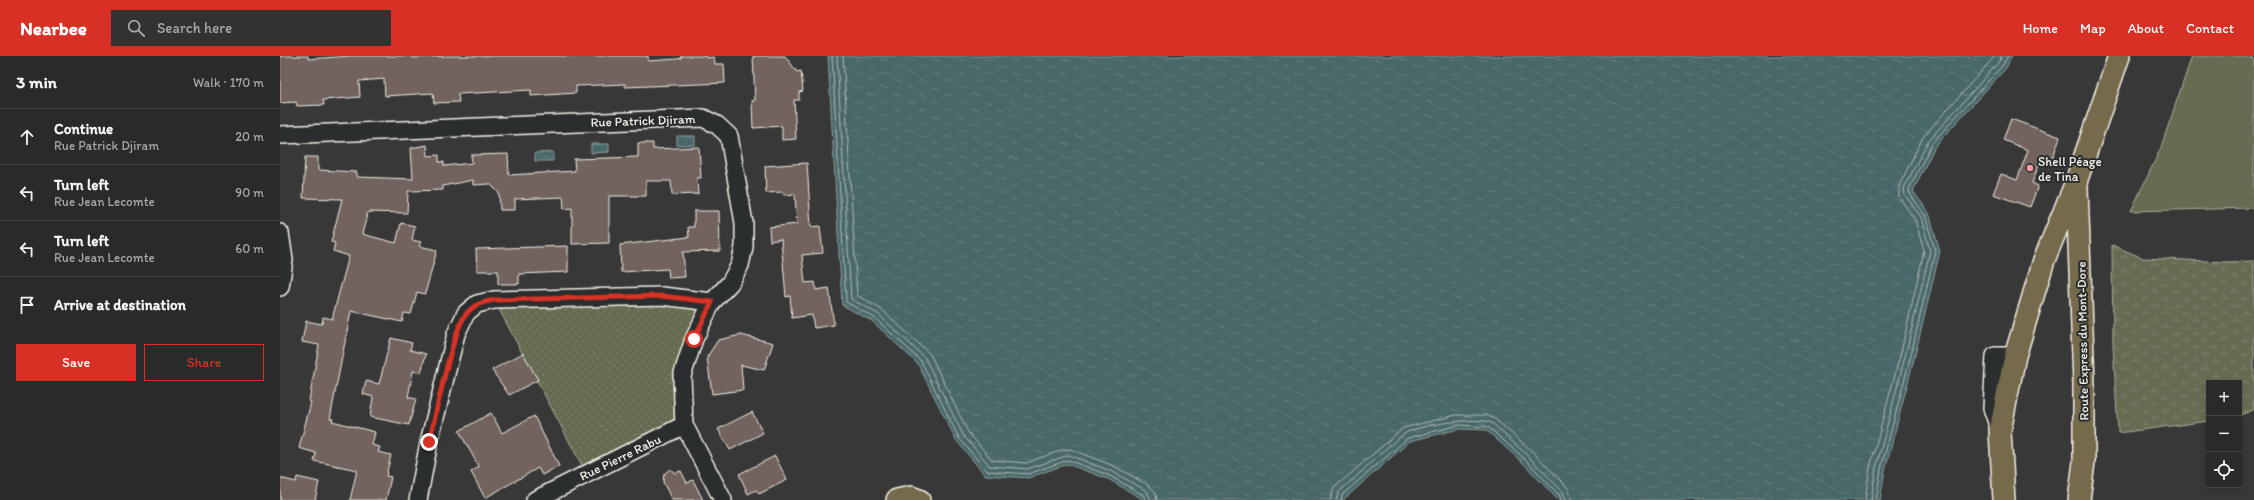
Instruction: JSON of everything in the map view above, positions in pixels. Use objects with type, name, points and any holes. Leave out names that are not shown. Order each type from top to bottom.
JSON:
[{"type":"main road","name":"Route Express du Mont-Dore","points":[[2004,500],[2000,431],[2015,356],[2044,260],[2076,182],[2119,56]]},
{"type":"main road","name":"Route Express du Mont-Dore","points":[[2076,182],[2084,377],[2084,462],[2079,500]]},
{"type":"main road","points":[[2084,462],[2085,500]]},
{"type":"main road","points":[[897,500],[911,497],[919,500]]},
{"type":"street","name":"Rue Patrick Djiram","points":[[280,135],[703,118],[717,125],[729,136],[744,223],[744,247],[740,265],[730,283],[712,302],[694,339],[682,376],[684,425],[722,500]]},
{"type":"street","points":[[280,233],[284,260],[280,287]]},
{"type":"street","points":[[418,500],[429,442],[456,334],[466,314],[477,304],[494,300],[662,296],[712,302]]},
{"type":"street","name":"Rue Pierre Rabu","points":[[535,500],[684,425]]},
{"type":"green space","points":[[2192,56],[2240,56],[2254,59],[2254,208],[2131,211],[2160,150]]},
{"type":"green space","points":[[2112,245],[2143,258],[2226,262],[2254,261],[2254,409],[2242,415],[2242,380],[2206,380],[2206,421],[2118,433],[2113,345]]},
{"type":"green space","points":[[494,300],[712,302],[694,339],[684,425],[586,473]]},
{"type":"water","points":[[828,56],[2012,56],[2006,68],[1935,146],[1913,191],[1929,213],[1940,251],[1885,470],[1880,500],[1558,500],[1523,463],[1486,430],[1459,429],[1410,441],[1343,500],[1144,500],[1108,479],[1067,464],[1028,478],[985,475],[956,440],[918,364],[872,321],[842,305]]},
{"type":"water","points":[[677,136],[695,136],[695,145],[677,145]]},
{"type":"water","points":[[591,144],[609,144],[609,152],[591,153]]},
{"type":"water","points":[[553,152],[553,161],[535,161],[535,153]]},
{"type":"building","points":[[280,56],[308,56],[308,59],[351,56],[413,56],[413,58],[448,56],[648,56],[648,61],[677,59],[681,58],[681,56],[707,56],[707,58],[714,57],[715,64],[724,64],[725,83],[625,87],[625,84],[576,86],[576,93],[531,96],[531,90],[458,94],[459,102],[434,103],[433,93],[385,96],[384,79],[359,81],[360,97],[323,100],[324,105],[297,106],[296,102],[280,103]]},
{"type":"building","points":[[753,56],[785,56],[797,72],[801,71],[803,91],[799,92],[799,100],[794,100],[796,139],[782,140],[782,126],[753,128],[752,101],[755,100]]},
{"type":"building","name":"Shell Péage de Tina","points":[[2011,119],[2060,137],[2051,162],[2041,159],[2032,183],[2038,186],[2030,207],[1993,194],[2001,174],[2017,180],[2028,150],[2003,140]]},
{"type":"building","points":[[638,143],[653,143],[653,149],[699,147],[701,178],[697,178],[698,194],[672,195],[671,181],[646,181],[646,196],[609,196],[609,243],[572,244],[572,208],[564,209],[563,197],[515,199],[515,210],[500,210],[499,193],[490,184],[473,185],[473,180],[443,186],[443,190],[408,191],[407,213],[368,212],[362,234],[396,243],[401,223],[415,226],[412,240],[421,242],[419,246],[437,250],[425,294],[417,292],[411,314],[404,313],[402,322],[351,311],[330,419],[333,419],[332,421],[375,432],[372,445],[380,447],[378,452],[391,455],[386,476],[391,477],[386,500],[350,500],[357,470],[314,461],[316,453],[299,448],[311,402],[309,401],[319,345],[302,342],[306,321],[322,324],[323,317],[332,319],[349,256],[333,251],[335,243],[331,242],[342,199],[303,198],[305,157],[318,157],[318,170],[357,172],[357,177],[413,179],[411,148],[427,145],[428,156],[439,155],[439,162],[444,162],[444,166],[472,163],[471,155],[508,154],[509,175],[575,171],[574,159],[638,157]]},
{"type":"building","points":[[807,163],[811,227],[820,226],[823,253],[802,255],[805,283],[815,282],[816,290],[829,288],[834,325],[814,328],[812,315],[792,318],[790,296],[786,297],[781,239],[770,241],[769,227],[797,224],[795,194],[784,195],[783,192],[766,193],[765,166]]},
{"type":"building","points":[[694,211],[719,211],[720,251],[683,252],[685,277],[669,278],[668,269],[621,272],[620,245],[689,237],[688,227],[694,227]]},
{"type":"building","points":[[568,246],[568,272],[519,274],[519,284],[498,284],[498,271],[477,271],[476,249]]},
{"type":"building","points":[[741,335],[773,343],[764,370],[741,365],[743,390],[712,394],[707,357],[718,340]]},
{"type":"building","points":[[391,338],[412,343],[410,350],[426,354],[421,373],[413,371],[408,397],[416,399],[409,425],[370,417],[373,397],[363,394],[366,381],[379,384]]},
{"type":"building","points":[[523,353],[538,380],[509,395],[492,370]]},
{"type":"building","points":[[752,412],[763,433],[730,450],[718,429]]},
{"type":"building","points":[[491,413],[502,433],[534,416],[559,466],[542,475],[538,468],[485,498],[471,472],[479,467],[459,431]]},
{"type":"building","points":[[775,456],[787,480],[759,494],[756,490],[748,494],[739,474]]},
{"type":"building","points":[[670,469],[675,473],[681,471],[687,483],[693,480],[703,500],[672,500],[663,482],[664,474]]},
{"type":"building","points":[[297,477],[319,482],[315,500],[280,500],[280,478],[296,482]]},
{"type":"place","name":"Shell Péage de Tina","points":[[2030,168]]},
{"type":"route","points":[[429,442],[456,334],[466,314],[477,304],[494,300],[662,296],[712,302],[694,339]]}]
